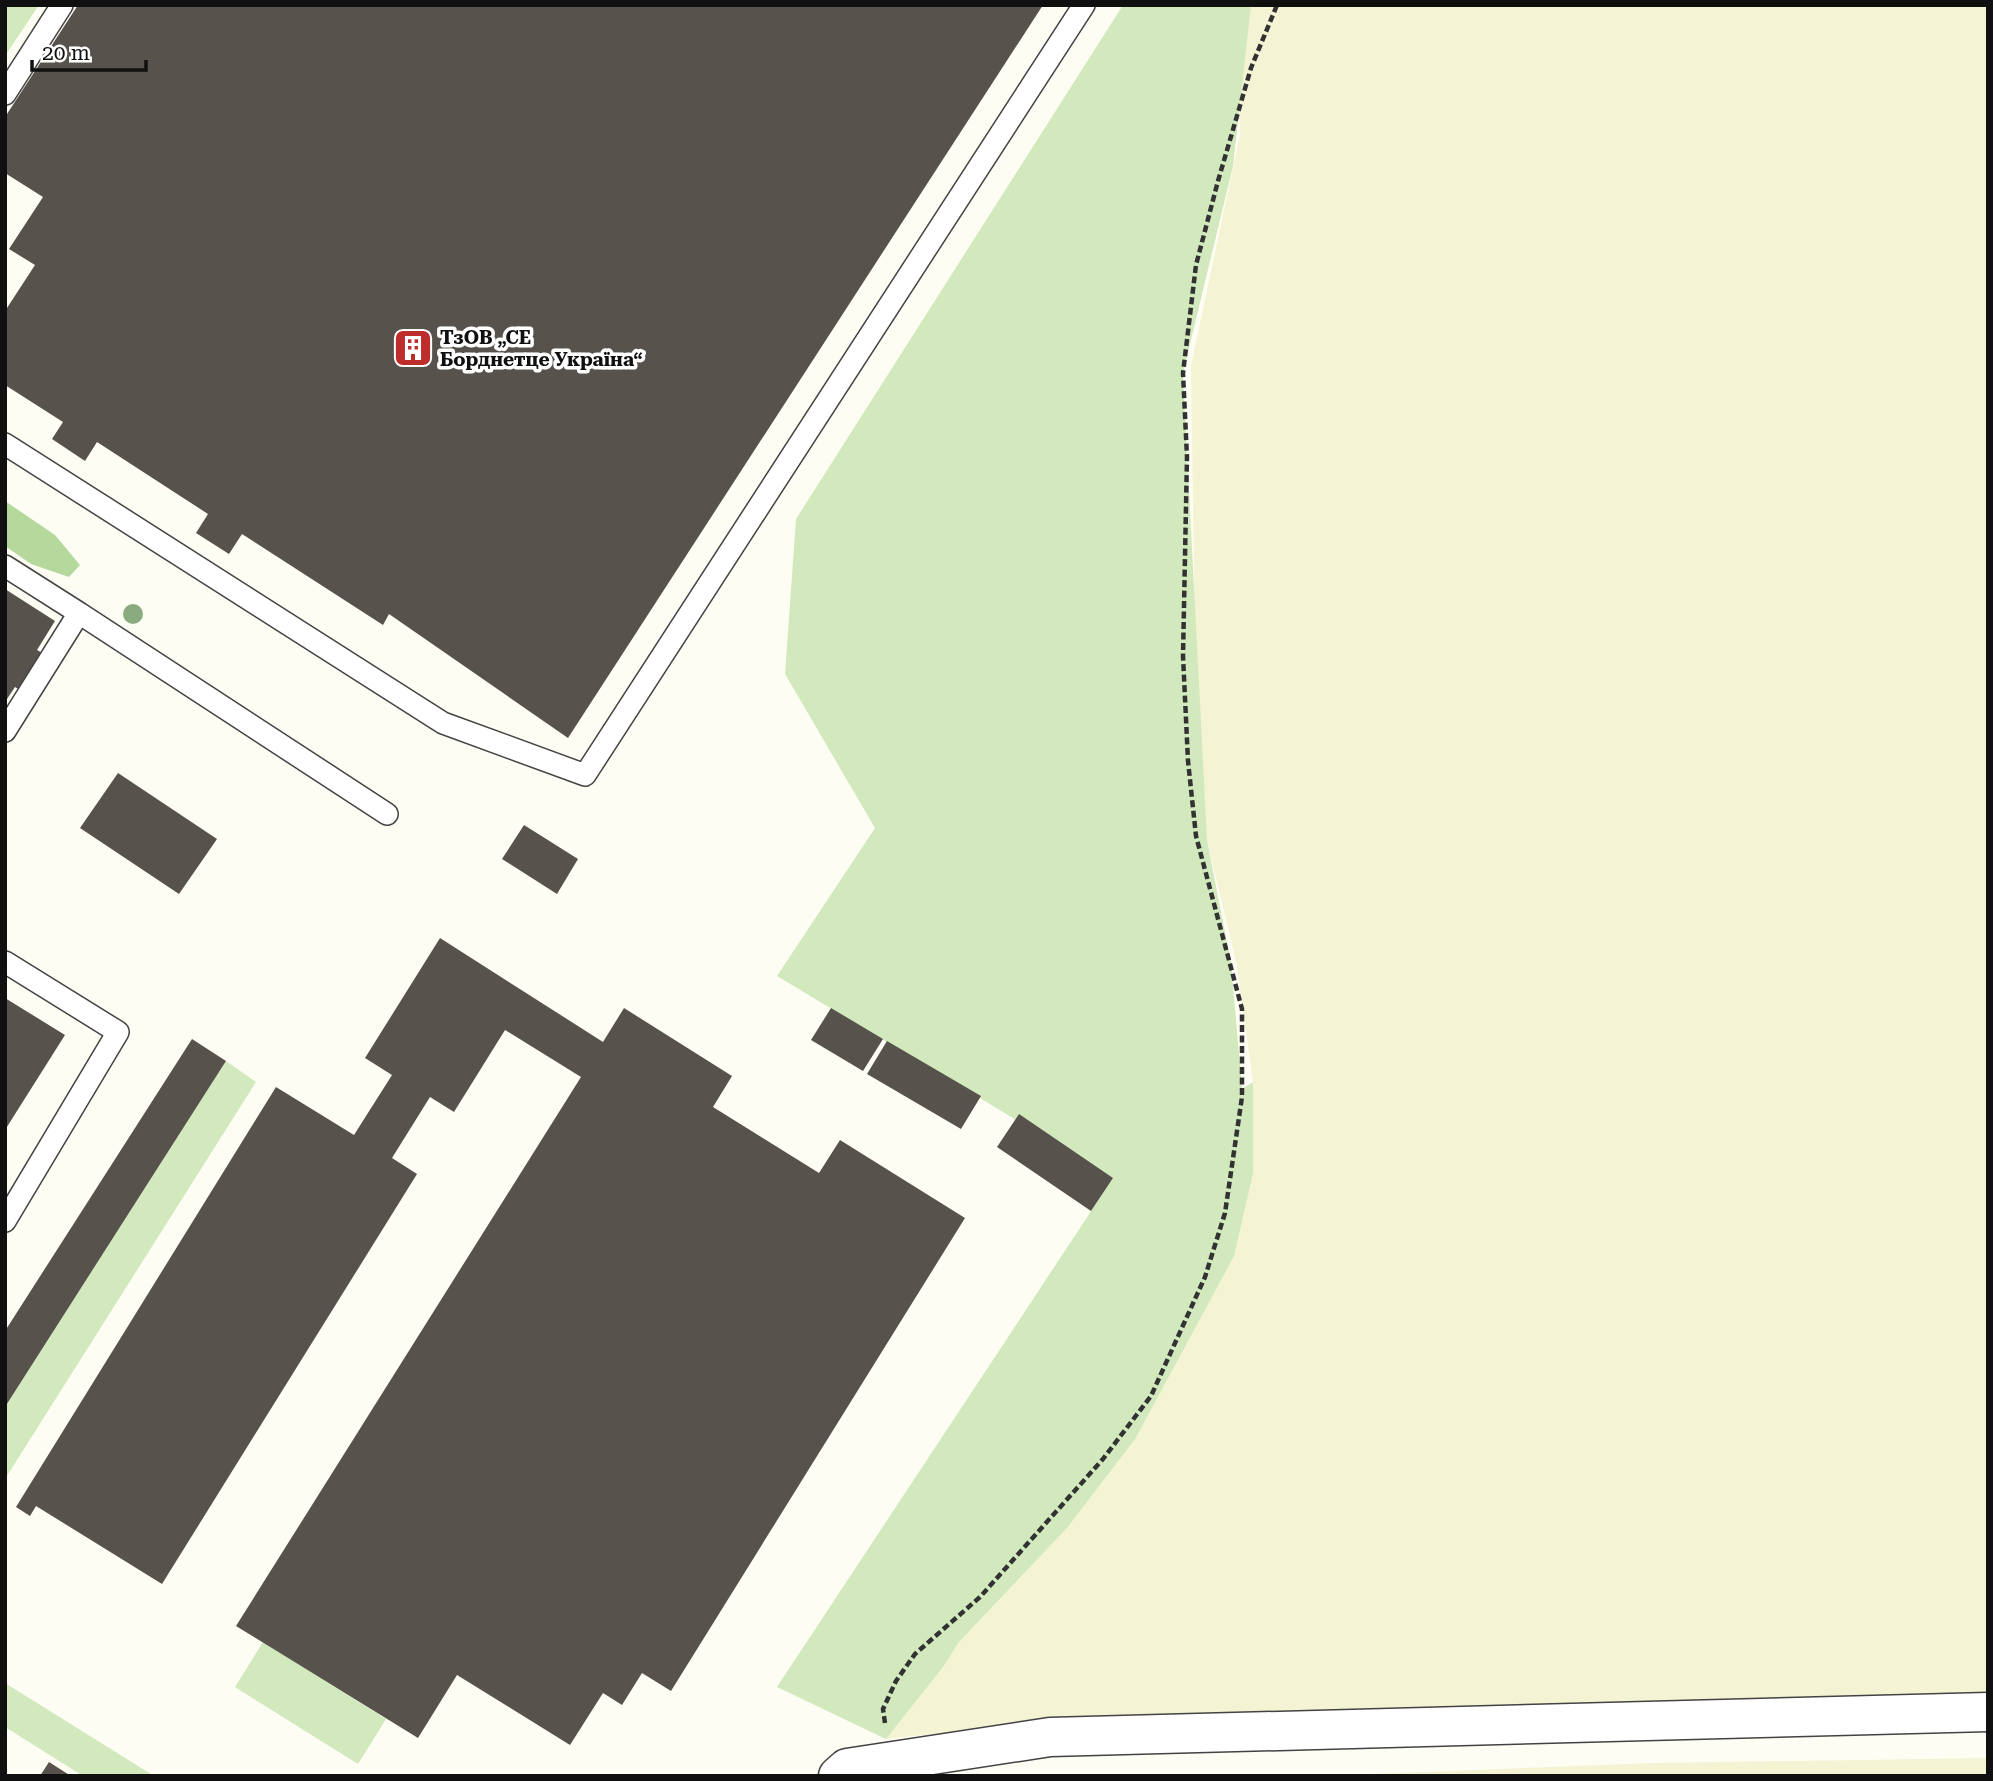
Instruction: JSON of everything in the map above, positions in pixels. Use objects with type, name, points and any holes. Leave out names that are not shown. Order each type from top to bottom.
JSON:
[{"type":"street","points":[[838,1776],[847,1768],[1050,1737],[1988,1712]]},
{"type":"lane","points":[[5,94],[62,5]]},
{"type":"lane","points":[[5,444],[443,723],[585,775],[1084,5]]},
{"type":"lane","points":[[5,566],[387,814]]},
{"type":"lane","points":[[5,731],[79,613]]},
{"type":"lane","points":[[5,962],[118,1031],[5,1221]]},
{"type":"path","points":[[888,1762],[883,1709],[896,1682],[915,1654],[980,1597],[1103,1459],[1152,1396],[1205,1277],[1225,1213],[1242,1097],[1242,1009],[1196,836],[1188,761],[1183,656],[1187,457],[1183,373],[1196,265],[1251,68],[1277,5]]},
{"type":"green space","points":[[5,5],[39,5],[5,56]]},
{"type":"green space","points":[[1123,5],[1251,5],[1233,166],[1183,373],[1207,840],[1231,963],[1242,1089],[1253,1082],[1253,1173],[1234,1256],[1135,1439],[1067,1528],[959,1642],[943,1667],[886,1739],[777,1687],[1113,1178],[777,976],[875,828],[785,674],[796,519]]},
{"type":"green space","points":[[1247,5],[1988,5],[1988,1695],[1751,1706],[1279,1711],[998,1727],[886,1739],[943,1667],[959,1642],[1067,1528],[1253,1173],[1253,1082],[1237,966],[1207,840],[1195,648],[1191,366],[1240,135],[1239,53]]},
{"type":"green space","points":[[5,501],[55,535],[80,565],[69,577],[31,564],[5,546]]},
{"type":"green space","points":[[226,1061],[256,1082],[5,1479],[5,1407]]},
{"type":"green space","points":[[263,1642],[386,1719],[358,1764],[235,1687]]},
{"type":"green space","points":[[5,1683],[154,1776],[83,1776],[5,1727]]},
{"type":"green space","points":[[1988,1758],[1988,1776],[1319,1776],[1654,1763]]},
{"type":"building","name":"ТзОВ „СЕ Борднетце Україна“","points":[[78,5],[1043,5],[568,738],[389,614],[383,625],[242,534],[229,554],[196,533],[208,514],[97,442],[85,461],[52,439],[63,422],[5,385],[5,311],[35,265],[9,249],[43,197],[5,173],[5,117]]},
{"type":"building","points":[[5,589],[55,621],[37,650],[49,657],[26,694],[15,687],[5,702]]},
{"type":"building","points":[[118,773],[217,839],[179,894],[80,828]]},
{"type":"building","points":[[524,825],[578,859],[557,894],[502,859]]},
{"type":"building","points":[[440,938],[603,1042],[624,1008],[732,1076],[713,1107],[819,1173],[840,1140],[965,1218],[671,1691],[642,1673],[622,1705],[603,1693],[570,1745],[457,1675],[418,1738],[236,1626],[581,1077],[505,1030],[454,1112],[430,1097],[392,1158],[417,1174],[162,1584],[36,1506],[30,1516],[16,1507],[276,1087],[354,1135],[392,1075],[365,1058]]},
{"type":"building","points":[[5,998],[65,1035],[5,1130]]},
{"type":"building","points":[[831,1008],[883,1039],[863,1071],[811,1040]]},
{"type":"building","points":[[192,1039],[226,1061],[5,1407],[5,1331]]},
{"type":"building","points":[[887,1041],[981,1096],[961,1129],[867,1074]]},
{"type":"building","points":[[1019,1114],[1113,1178],[1091,1211],[997,1147]]},
{"type":"building","points":[[49,1762],[71,1776],[40,1776]]},
{"type":"place","name":"ТзОВ „СЕ Борднетце Україна“","points":[[413,348]]}]
